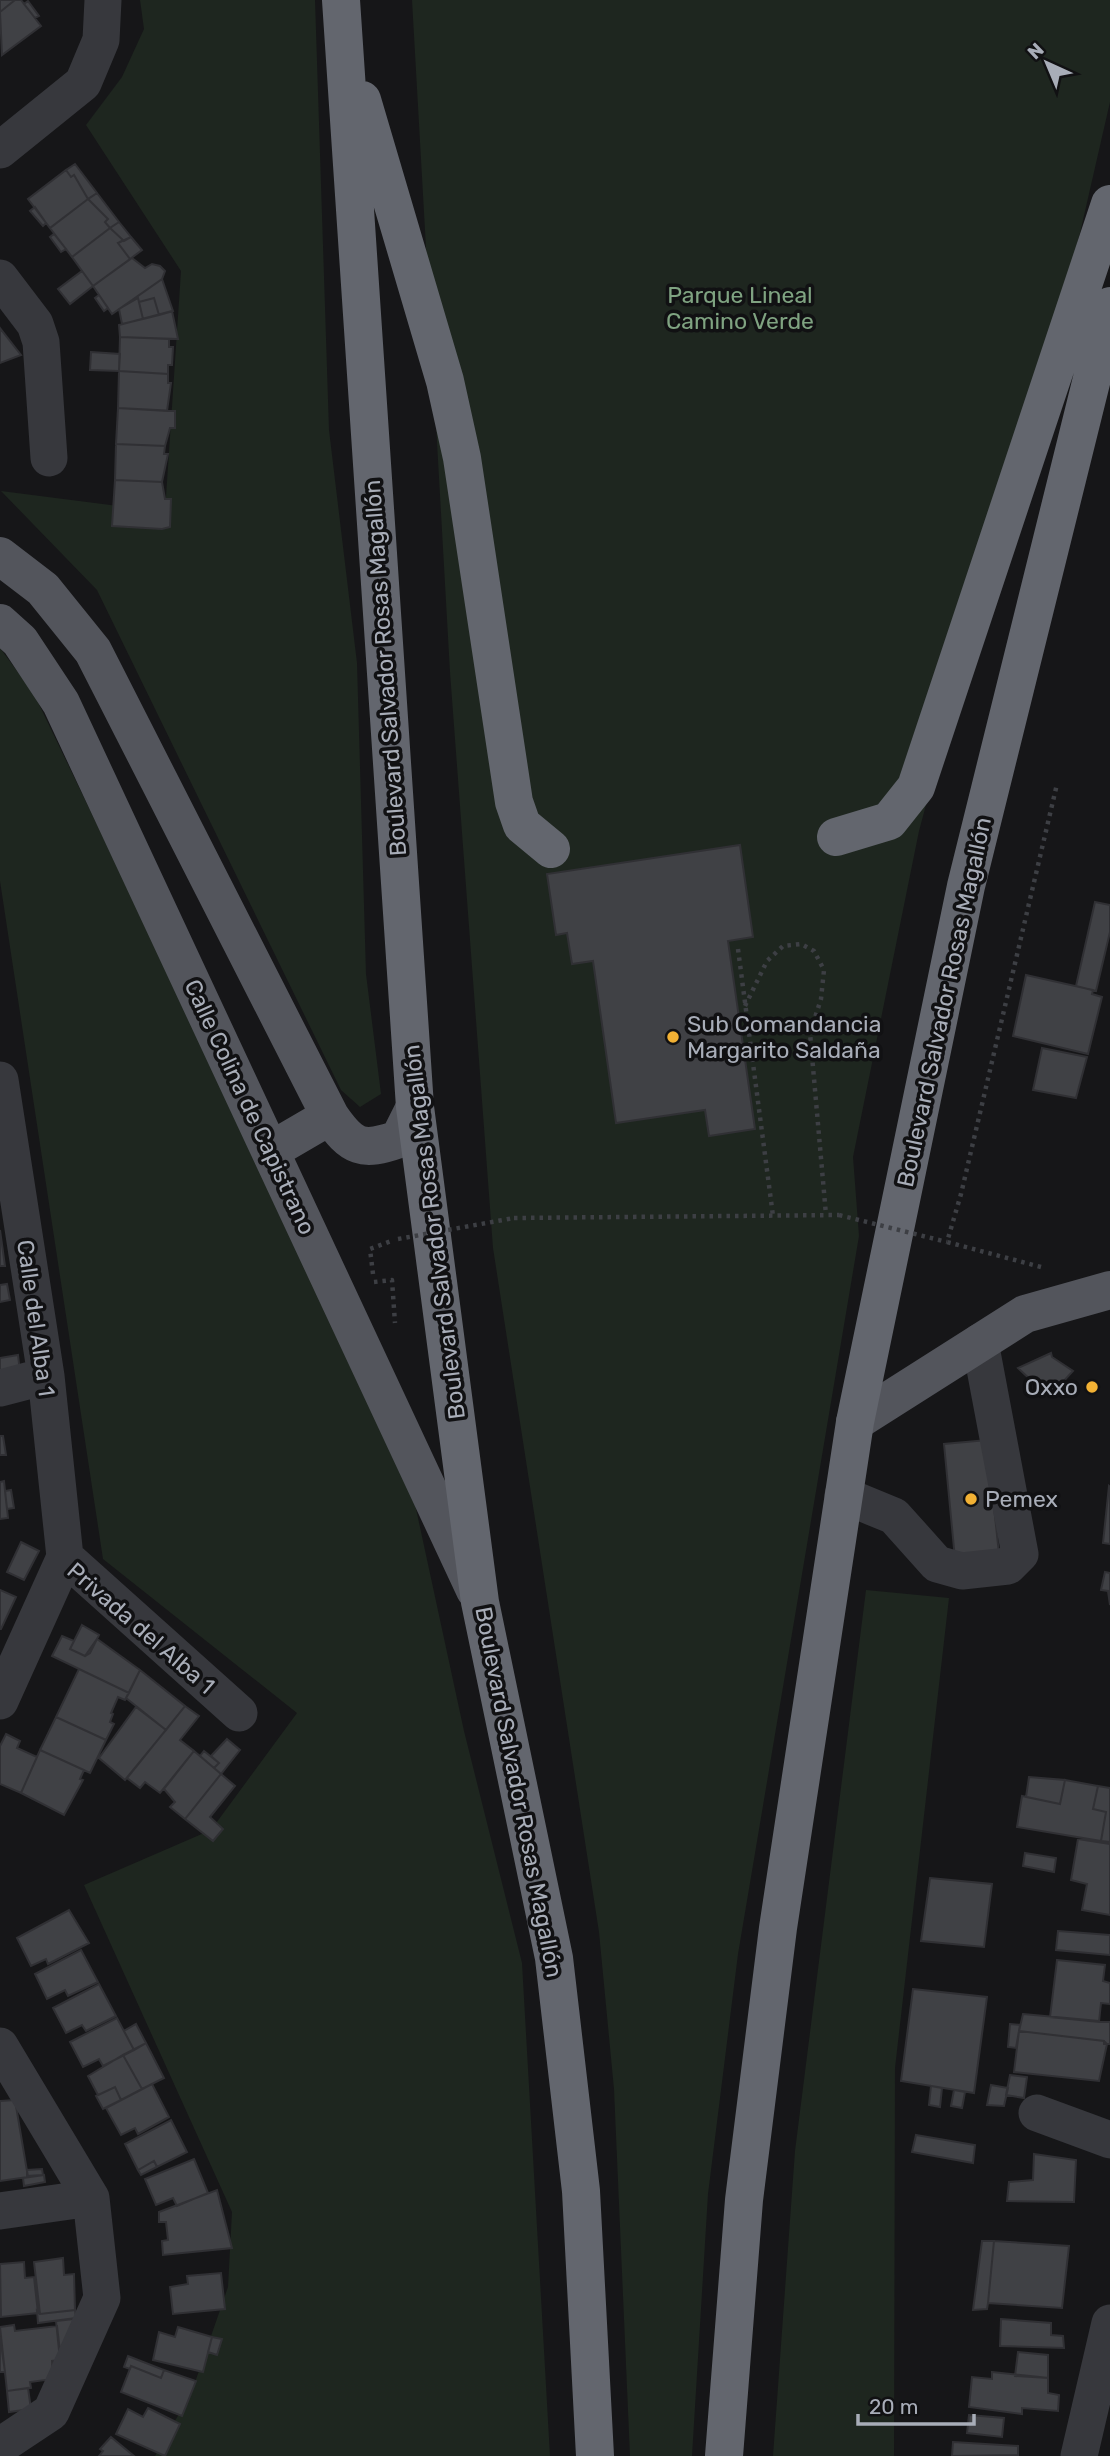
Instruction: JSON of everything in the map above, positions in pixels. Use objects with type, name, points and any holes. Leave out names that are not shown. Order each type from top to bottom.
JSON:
[{"type":"highway","points":[[341,15],[445,382],[459,445],[514,802],[522,825],[551,849]]},
{"type":"highway","name":"Boulevard Salvador Rosas Magallón","points":[[341,15],[415,1107],[480,1602],[554,1958],[581,2191],[595,2456]]},
{"type":"highway","points":[[836,837],[889,821],[916,787],[1110,204]]},
{"type":"highway","name":"Boulevard Salvador Rosas Magallón","points":[[723,2456],[744,2200],[778,1928],[855,1422],[966,886],[1110,306]]},
{"type":"main road","points":[[0,556],[43,589],[93,651],[330,1115],[346,1139],[373,1148],[399,1139],[415,1107]]},
{"type":"main road","name":"Calle Colina de Capistrano","points":[[0,624],[20,641],[61,703],[480,1602]]},
{"type":"main road","points":[[270,1151],[330,1115]]},
{"type":"main road","points":[[855,1422],[1025,1314],[1110,1290]]},
{"type":"street","points":[[0,149],[83,83],[101,40],[103,0]]},
{"type":"street","points":[[0,278],[35,324],[41,342],[49,458]]},
{"type":"street","name":"Calle del Alba 1","points":[[0,1080],[46,1376],[65,1557]]},
{"type":"street","points":[[844,1495],[894,1516],[937,1564],[962,1571],[1009,1566],[1020,1554],[980,1342]]},
{"type":"street","points":[[0,1388],[46,1376]]},
{"type":"street","name":"Privada del Alba 1","points":[[0,1701],[65,1557],[239,1713]]},
{"type":"street","points":[[0,2046],[91,2198],[102,2298],[51,2412],[0,2446]]},
{"type":"street","points":[[1037,2113],[1110,2140]]},
{"type":"street","points":[[0,2211],[91,2198]]},
{"type":"street","points":[[1079,2456],[1110,2323]]},
{"type":"path","points":[[947,1242],[965,1181],[1057,784]]},
{"type":"path","points":[[745,1006],[766,961],[783,946],[802,944],[814,951],[824,970],[821,999],[810,1033],[826,1215]]},
{"type":"path","points":[[738,948],[773,1216]]},
{"type":"path","points":[[747,1017],[765,1027],[810,1033]]},
{"type":"path","points":[[395,1314],[392,1280],[373,1282],[370,1249],[398,1239],[514,1218],[839,1215],[981,1253]]},
{"type":"green space","points":[[140,0],[315,0],[329,430],[357,663],[366,974],[381,1094],[360,1107],[341,1090],[97,590],[1,491],[165,512],[181,271],[86,125],[122,77],[144,29]]},
{"type":"green space","name":"Parque Lineal Camino Verde","points":[[412,0],[1110,0],[1110,102],[1080,233],[919,831],[853,1157],[859,1236],[738,1954],[708,2194],[692,2456],[630,2456],[614,2089],[599,1932],[493,1248],[450,672]]},
{"type":"green space","points":[[0,648],[34,694],[407,1467],[464,1731],[522,1963],[550,2456],[155,2456],[192,2391],[228,2287],[232,2212],[84,1885],[211,1830],[297,1713],[103,1559],[0,881]]},
{"type":"green space","points":[[866,1590],[949,1598],[895,2068],[894,2456],[773,2456],[795,2151]]},
{"type":"building","points":[[0,0],[15,0],[0,12]]},
{"type":"building","points":[[15,0],[21,0],[41,26],[2,55],[0,12]]},
{"type":"building","points":[[28,1],[39,16],[35,18],[24,4]]},
{"type":"building","points":[[75,164],[97,193],[88,199],[74,175],[71,177],[66,170]]},
{"type":"building","points":[[66,170],[71,177],[74,175],[88,199],[50,228],[28,199]]},
{"type":"building","points":[[97,193],[119,222],[110,228],[105,222],[108,219],[88,199]]},
{"type":"building","points":[[88,199],[108,219],[105,222],[110,228],[72,257],[50,228]]},
{"type":"building","points":[[35,207],[46,223],[43,226],[30,211]]},
{"type":"building","points":[[119,222],[131,237],[124,241],[110,228]]},
{"type":"building","points":[[110,228],[123,240],[118,243],[130,259],[93,286],[72,257]]},
{"type":"building","points":[[54,234],[66,249],[61,252],[50,237]]},
{"type":"building","points":[[131,237],[142,250],[130,259],[118,243]]},
{"type":"building","points":[[132,258],[145,268],[152,264],[165,271],[162,279],[112,314],[93,286]]},
{"type":"building","points":[[82,271],[93,286],[70,304],[58,289]]},
{"type":"building","points":[[162,279],[173,311],[159,315],[154,298],[139,302],[138,298],[132,300]]},
{"type":"building","points":[[99,295],[108,308],[104,311],[95,298]]},
{"type":"building","points":[[138,298],[143,319],[122,324],[119,309]]},
{"type":"building","points":[[154,298],[159,315],[143,319],[139,302]]},
{"type":"building","points":[[172,311],[178,339],[120,337],[119,325]]},
{"type":"building","points":[[0,328],[21,355],[0,363]]},
{"type":"building","points":[[120,337],[169,339],[169,347],[173,347],[172,365],[168,365],[168,374],[119,371]]},
{"type":"building","points":[[91,352],[120,354],[119,371],[90,370]]},
{"type":"building","points":[[119,371],[168,374],[168,383],[171,383],[167,411],[118,408]]},
{"type":"building","points":[[118,408],[175,411],[175,428],[170,428],[165,446],[116,444]]},
{"type":"building","points":[[116,444],[165,446],[164,454],[168,454],[162,482],[115,480]]},
{"type":"building","points":[[115,480],[162,482],[165,499],[171,499],[170,527],[162,529],[112,526]]},
{"type":"building","name":"Sub Comandancia Margarito Saldaña","points":[[740,845],[753,937],[728,941],[755,1129],[709,1136],[705,1110],[616,1123],[593,961],[572,964],[567,933],[556,935],[547,874]]},
{"type":"building","points":[[1095,902],[1110,905],[1110,932],[1096,991],[1076,986]]},
{"type":"building","points":[[1026,975],[1093,990],[1092,994],[1102,997],[1088,1054],[1013,1036]]},
{"type":"building","points":[[1042,1048],[1087,1057],[1076,1098],[1033,1090]]},
{"type":"building","points":[[0,1230],[5,1266],[0,1266]]},
{"type":"building","points":[[7,1284],[10,1300],[0,1302],[0,1285]]},
{"type":"building","points":[[1051,1353],[1052,1357],[1073,1371],[1049,1397],[1018,1368]]},
{"type":"building","points":[[18,1355],[20,1372],[0,1375],[0,1358]]},
{"type":"building","points":[[0,1436],[3,1436],[6,1455],[0,1455]]},
{"type":"building","name":"Pemex","points":[[987,1440],[999,1554],[955,1559],[944,1444]]},
{"type":"building","points":[[4,1481],[8,1518],[0,1519],[0,1482]]},
{"type":"building","points":[[1110,1487],[1110,1544],[1103,1543]]},
{"type":"building","points":[[11,1490],[14,1508],[7,1509],[5,1491]]},
{"type":"building","points":[[21,1542],[39,1551],[24,1580],[7,1572]]},
{"type":"building","points":[[1105,1572],[1110,1573],[1110,1605],[1108,1591],[1101,1590]]},
{"type":"building","points":[[0,1590],[16,1597],[1,1629],[0,1629]]},
{"type":"building","points":[[82,1625],[99,1635],[90,1653],[85,1656],[70,1649]]},
{"type":"building","points":[[62,1636],[74,1641],[70,1649],[85,1656],[97,1639],[140,1670],[129,1693],[52,1656]]},
{"type":"building","points":[[79,1669],[129,1693],[125,1700],[118,1697],[111,1713],[110,1722],[114,1724],[106,1740],[56,1717]]},
{"type":"building","points":[[140,1670],[185,1706],[166,1730],[126,1698]]},
{"type":"building","points":[[185,1706],[199,1716],[180,1740],[194,1751],[160,1793],[145,1782],[140,1788],[127,1778]]},
{"type":"building","points":[[136,1707],[166,1730],[125,1780],[99,1758]]},
{"type":"building","points":[[56,1717],[106,1740],[90,1773],[40,1750]]},
{"type":"building","points":[[6,1734],[20,1741],[17,1748],[37,1757],[21,1793],[0,1784],[0,1746]]},
{"type":"building","points":[[227,1739],[240,1750],[221,1774],[214,1768],[219,1763],[211,1756]]},
{"type":"building","points":[[40,1750],[84,1770],[80,1779],[83,1780],[64,1815],[21,1793]]},
{"type":"building","points":[[194,1751],[221,1774],[185,1819],[170,1807],[175,1802],[164,1789]]},
{"type":"building","points":[[204,1751],[219,1763],[214,1768],[200,1756]]},
{"type":"building","points":[[221,1774],[235,1786],[210,1817],[223,1829],[213,1841],[185,1819]]},
{"type":"building","points":[[1029,1777],[1065,1780],[1060,1804],[1026,1797]]},
{"type":"building","points":[[1065,1780],[1098,1786],[1093,1809],[1106,1812],[1101,1841],[1017,1827],[1022,1796],[1060,1804]]},
{"type":"building","points":[[1098,1786],[1110,1788],[1110,1842],[1101,1841],[1106,1812],[1093,1809]]},
{"type":"building","points":[[1078,1839],[1110,1844],[1110,1915],[1082,1910],[1087,1884],[1071,1880]]},
{"type":"building","points":[[1025,1853],[1056,1858],[1054,1872],[1023,1866]]},
{"type":"building","points":[[930,1878],[992,1884],[984,1947],[921,1941]]},
{"type":"building","points":[[69,1910],[89,1943],[48,1964],[46,1959],[31,1966],[17,1938]]},
{"type":"building","points":[[1058,1931],[1110,1935],[1110,1955],[1056,1950]]},
{"type":"building","points":[[81,1950],[98,1982],[68,1996],[65,1990],[47,1999],[35,1974]]},
{"type":"building","points":[[1057,1960],[1105,1965],[1103,1981],[1110,1983],[1110,2004],[1101,2003],[1099,2022],[1050,2017]]},
{"type":"building","points":[[99,1984],[116,2016],[86,2031],[82,2025],[66,2033],[53,2008]]},
{"type":"building","points":[[913,1989],[987,1997],[974,2093],[901,2081]]},
{"type":"building","points":[[1023,2014],[1110,2022],[1110,2044],[1104,2044],[1104,2041],[1019,2031]]},
{"type":"building","points":[[117,2018],[134,2050],[103,2066],[99,2059],[83,2067],[70,2042]]},
{"type":"building","points":[[136,2024],[146,2043],[134,2050],[124,2031]]},
{"type":"building","points":[[1010,2024],[1020,2025],[1016,2048],[1008,2047]]},
{"type":"building","points":[[1019,2031],[1104,2041],[1107,2044],[1099,2081],[1014,2072]]},
{"type":"building","points":[[146,2043],[164,2078],[142,2089],[123,2055]]},
{"type":"building","points":[[123,2055],[142,2089],[121,2100],[115,2087],[98,2095],[88,2076]]},
{"type":"building","points":[[1010,2075],[1027,2077],[1024,2098],[1006,2095]]},
{"type":"building","points":[[152,2084],[169,2117],[138,2134],[135,2128],[121,2135],[106,2108]]},
{"type":"building","points":[[991,2085],[1008,2088],[1004,2106],[987,2105]]},
{"type":"building","points":[[931,2086],[942,2088],[940,2107],[929,2105]]},
{"type":"building","points":[[115,2087],[121,2100],[103,2109],[96,2096]]},
{"type":"building","points":[[954,2090],[965,2092],[962,2108],[951,2106]]},
{"type":"building","points":[[15,2100],[28,2177],[0,2181],[0,2101]]},
{"type":"building","points":[[171,2120],[187,2152],[157,2167],[154,2161],[138,2170],[125,2144]]},
{"type":"building","points":[[916,2135],[975,2145],[973,2163],[912,2152]]},
{"type":"building","points":[[1034,2154],[1076,2160],[1074,2202],[1007,2201],[1009,2182],[1033,2180]]},
{"type":"building","points":[[194,2159],[208,2193],[177,2206],[173,2198],[156,2205],[145,2179]]},
{"type":"building","points":[[154,2161],[157,2167],[141,2175],[138,2170]]},
{"type":"building","points":[[42,2169],[43,2175],[27,2176],[27,2170]]},
{"type":"building","points":[[44,2175],[45,2182],[24,2186],[23,2178]]},
{"type":"building","points":[[217,2190],[232,2248],[163,2255],[162,2241],[168,2240],[166,2222],[159,2222],[159,2212]]},
{"type":"building","points":[[982,2241],[994,2241],[988,2303],[987,2309],[973,2310]]},
{"type":"building","points":[[994,2241],[1069,2246],[1062,2308],[988,2303]]},
{"type":"building","points":[[63,2258],[64,2275],[74,2274],[75,2310],[40,2314],[34,2262]]},
{"type":"building","points":[[24,2262],[25,2278],[34,2277],[38,2313],[1,2317],[0,2264]]},
{"type":"building","points":[[221,2273],[225,2309],[173,2314],[170,2287],[188,2284],[187,2276]]},
{"type":"building","points":[[75,2310],[76,2318],[38,2323],[37,2311],[40,2314]]},
{"type":"building","points":[[83,2318],[59,2350],[56,2321]]},
{"type":"building","points":[[1001,2319],[1051,2323],[1051,2335],[1063,2336],[1064,2348],[1000,2346]]},
{"type":"building","points":[[14,2325],[15,2331],[57,2326],[61,2360],[52,2361],[53,2379],[30,2382],[31,2388],[7,2391],[0,2327]]},
{"type":"building","points":[[178,2327],[212,2337],[203,2372],[153,2360],[159,2332],[175,2337]]},
{"type":"building","points":[[0,2337],[5,2372],[0,2372]]},
{"type":"building","points":[[212,2337],[222,2339],[217,2355],[208,2352]]},
{"type":"building","points":[[1018,2352],[1048,2355],[1048,2378],[1015,2376]]},
{"type":"building","points":[[128,2356],[164,2370],[161,2378],[131,2366],[130,2369],[124,2367]]},
{"type":"building","points":[[131,2366],[161,2378],[164,2370],[196,2381],[182,2416],[121,2392]]},
{"type":"building","points":[[992,2372],[1048,2378],[1048,2393],[1059,2395],[1058,2411],[1022,2408],[1022,2414],[969,2407],[972,2377],[992,2379]]},
{"type":"building","points":[[28,2388],[31,2409],[9,2412],[7,2391]]},
{"type":"building","points":[[148,2408],[180,2424],[165,2456],[116,2434],[128,2409],[143,2417]]},
{"type":"building","points":[[969,2415],[1004,2418],[1002,2437],[967,2433]]},
{"type":"building","points":[[111,2437],[134,2456],[99,2456],[103,2451],[100,2449]]},
{"type":"building","points":[[953,2442],[1018,2446],[1018,2455],[952,2456]]},
{"type":"place","name":"Sub Comandancia Margarito Saldaña","points":[[673,1037]]},
{"type":"place","name":"Oxxo","points":[[1092,1387]]},
{"type":"place","name":"Pemex","points":[[971,1499]]}]
